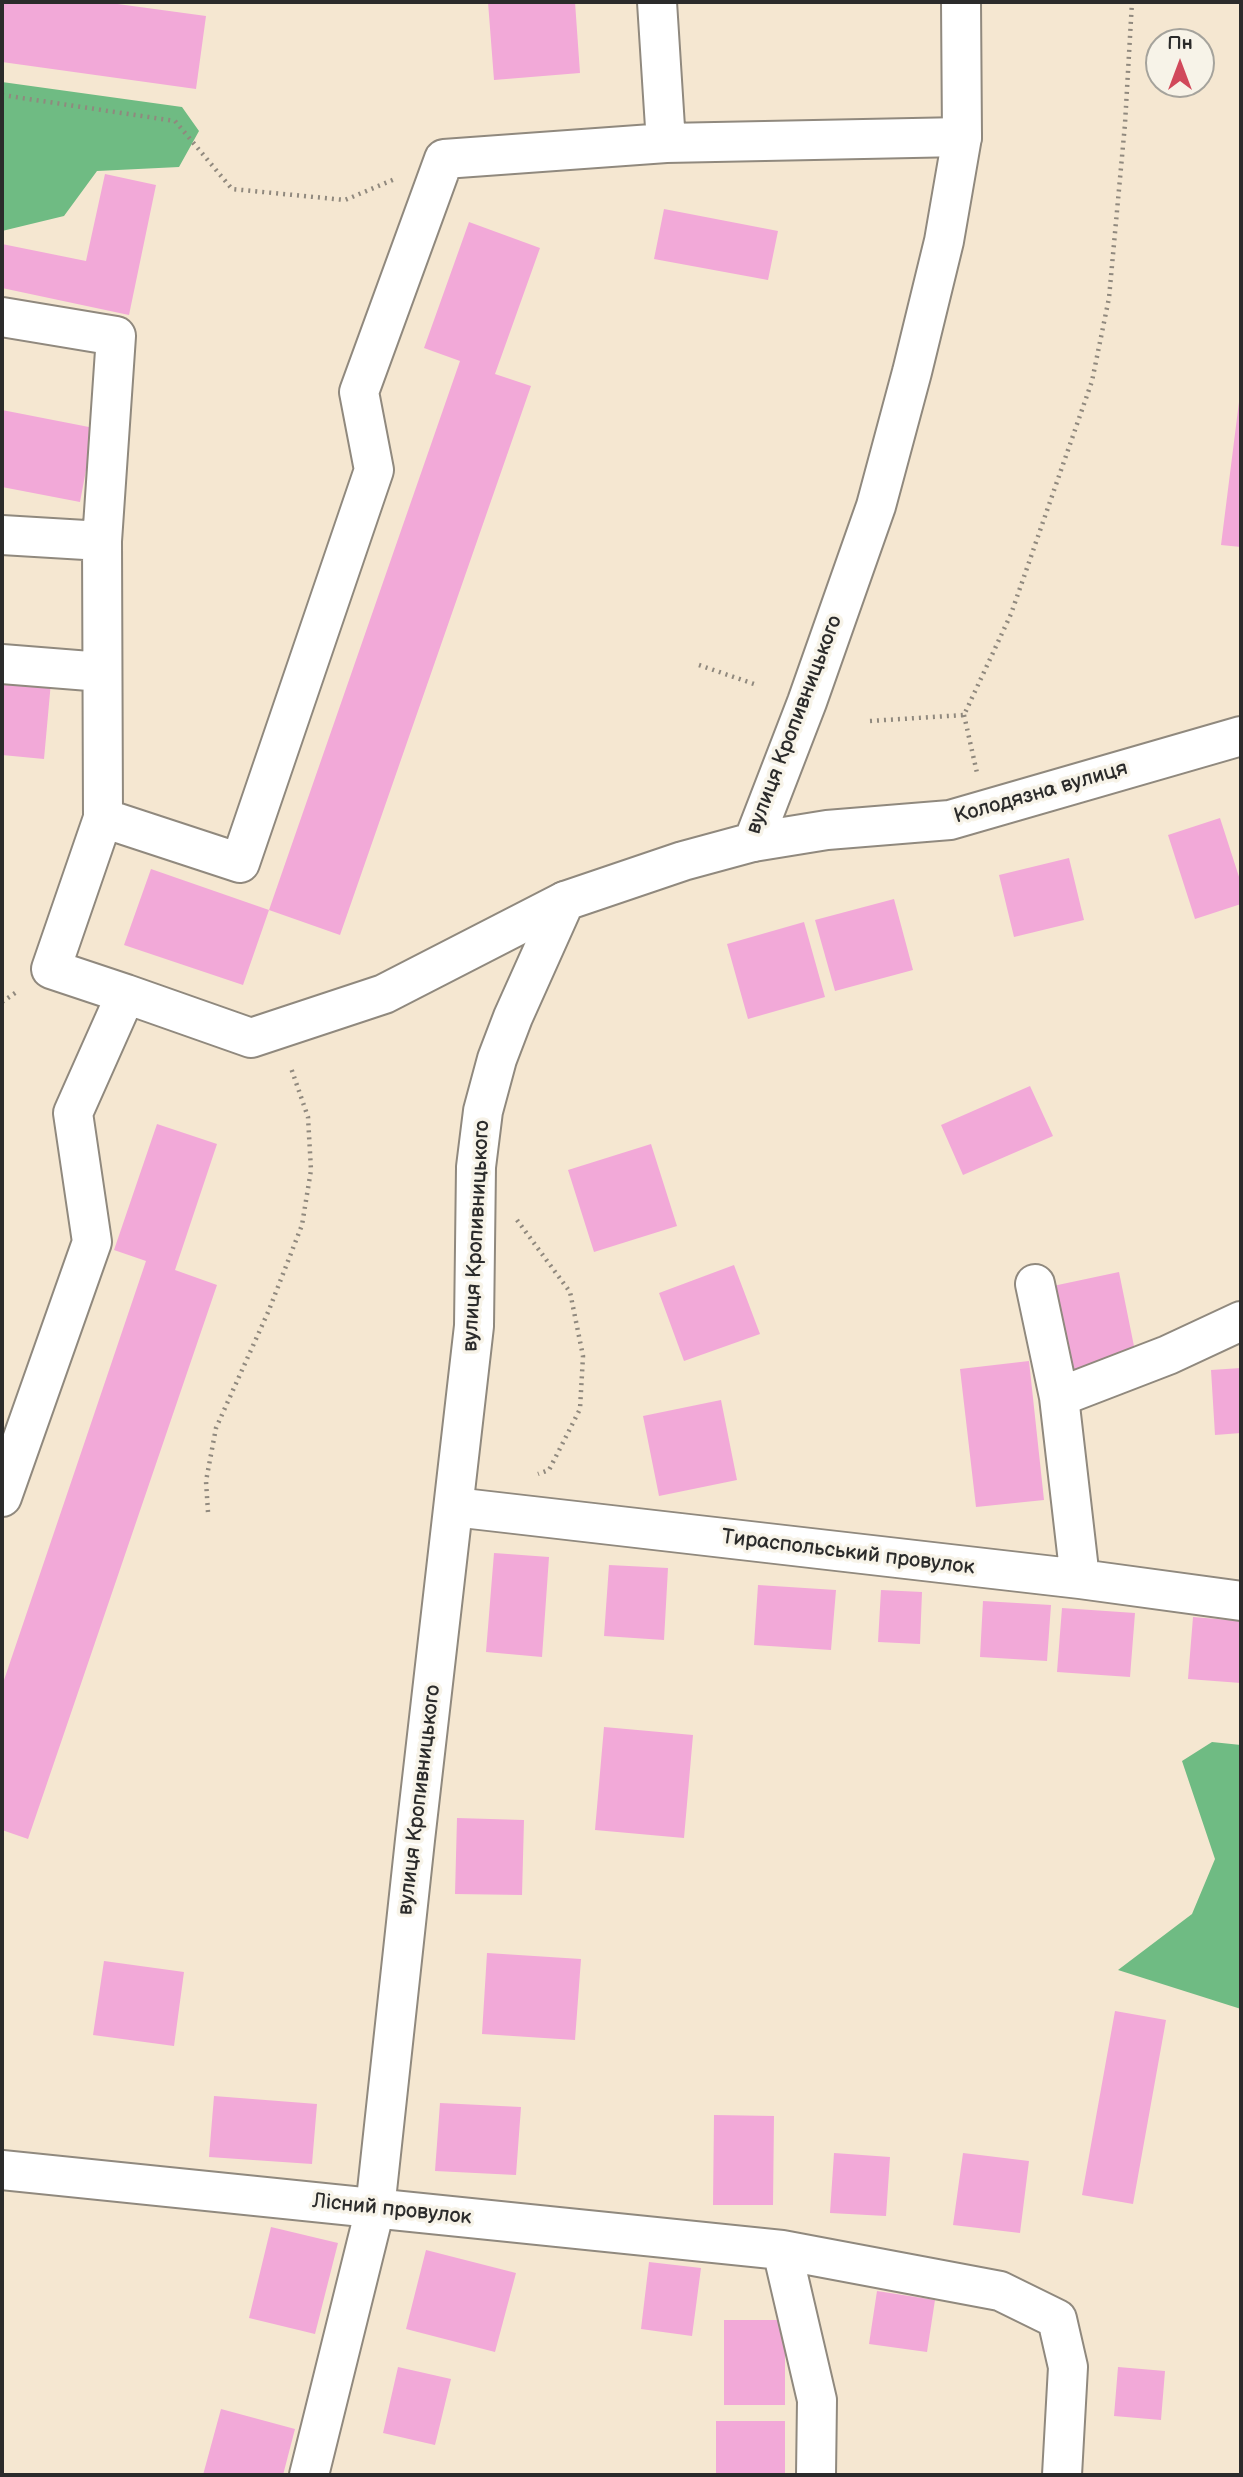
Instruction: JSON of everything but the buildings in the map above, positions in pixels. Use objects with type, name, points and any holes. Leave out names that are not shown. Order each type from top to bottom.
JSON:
[{"type":"street","points":[[657,2],[666,144]]},
{"type":"street","name":"вулиця Кропивницького","points":[[309,2475],[375,2209],[474,1326],[476,1167],[483,1111],[497,1059],[513,1017],[565,901],[683,861],[753,842],[807,702],[876,506],[912,372],[944,241],[962,137],[961,2]]},
{"type":"street","points":[[103,818],[240,863],[374,470],[359,392],[444,159],[666,144],[962,137]]},
{"type":"street","points":[[2,317],[116,336],[102,541],[103,818],[51,969],[251,1038],[384,994],[565,901]]},
{"type":"street","points":[[2,535],[102,541]]},
{"type":"street","points":[[2,664],[102,672]]},
{"type":"street","name":"Колодязна вулиця","points":[[753,842],[827,830],[950,820],[1241,736]]},
{"type":"street","points":[[2,1497],[92,1241],[73,1113],[125,994]]},
{"type":"street","points":[[1035,1284],[1059,1397],[1080,1579]]},
{"type":"street","points":[[1059,1397],[1168,1354],[1241,1321]]},
{"type":"street","name":"Тираспольський провулок","points":[[454,1507],[1080,1579],[1241,1601]]},
{"type":"street","name":"Лісний провулок","points":[[2,2170],[782,2250],[1000,2291],[1057,2319],[1068,2367],[1062,2475]]},
{"type":"street","points":[[782,2250],[817,2400],[816,2475]]},
{"type":"path","points":[[986,810],[964,715],[1011,614],[1092,381],[1109,298],[1125,124],[1132,2]]},
{"type":"path","points":[[2,95],[175,121],[232,189],[345,200],[444,159]]},
{"type":"path","points":[[699,665],[757,685]]},
{"type":"path","points":[[870,721],[964,715]]},
{"type":"path","points":[[208,1512],[206,1481],[216,1428],[269,1310],[302,1225],[311,1170],[309,1117],[293,1070],[251,1038]]},
{"type":"path","points":[[514,1217],[570,1292],[583,1356],[580,1409],[549,1470],[537,1474]]},
{"type":"green space","points":[[2,82],[182,107],[199,131],[179,167],[97,171],[64,216],[2,231]]},
{"type":"green space","points":[[1212,1742],[1241,1745],[1241,2009],[1118,1970],[1192,1914],[1215,1859],[1182,1761]]}]
